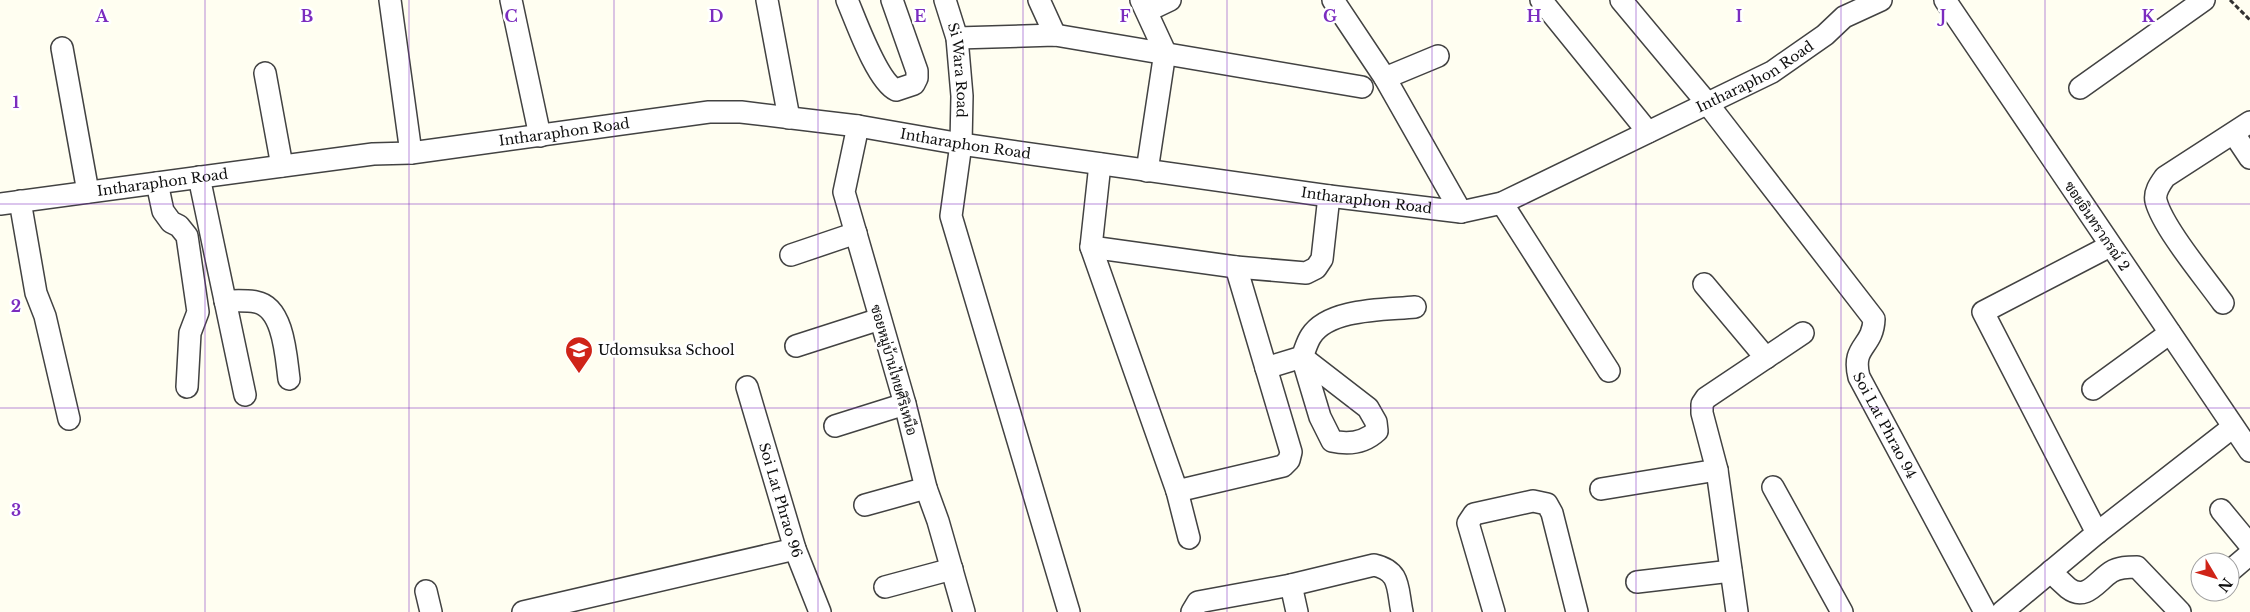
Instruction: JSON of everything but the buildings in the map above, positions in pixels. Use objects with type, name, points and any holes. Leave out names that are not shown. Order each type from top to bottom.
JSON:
[{"type":"street","points":[[390,0],[411,153]]},
{"type":"street","points":[[511,0],[540,136]]},
{"type":"street","points":[[767,0],[789,118]]},
{"type":"street","points":[[847,0],[875,64],[886,83],[896,90],[914,84],[917,71],[892,0]]},
{"type":"street","name":"Si Wara Road","points":[[945,0],[957,38],[962,96],[961,144],[951,216],[1069,612]]},
{"type":"street","points":[[1039,0],[1056,35]]},
{"type":"street","points":[[1147,171],[1165,52],[1144,6],[1170,0]]},
{"type":"street","points":[[1333,0],[1385,78],[1461,212]]},
{"type":"street","points":[[1541,0],[1648,132]]},
{"type":"street","name":"Soi Lat Phrao 94","points":[[1621,0],[1707,103],[1874,319],[1874,330],[1869,340],[1859,352],[1855,364],[1859,377],[1985,612]]},
{"type":"street","name":"Intharaphon Road","points":[[10,203],[372,154],[411,153],[708,112],[741,112],[858,126],[961,144],[1147,171],[1461,212],[1502,203],[1772,72],[1825,35],[1844,17],[1880,0]]},
{"type":"street","name":"ซอยอินทราภรณ์ 2","points":[[1945,0],[2021,109],[2110,246],[2250,452]]},
{"type":"street","points":[[2080,88],[2204,0]]},
{"type":"street","points":[[957,38],[1056,35],[1165,52],[1362,87]]},
{"type":"street","points":[[62,48],[88,192]]},
{"type":"street","points":[[1385,78],[1438,56]]},
{"type":"street","points":[[265,73],[282,166]]},
{"type":"street","name":"ซอยหมู่บ้านไทยศิริเหนือ","points":[[858,126],[844,192],[905,404],[926,488],[938,520],[964,612]]},
{"type":"street","points":[[2223,303],[2166,224],[2156,200],[2158,186],[2165,177],[2242,128],[2250,158]]},
{"type":"street","points":[[1100,164],[1091,247],[1177,491],[1189,538]]},
{"type":"street","points":[[199,177],[245,395]]},
{"type":"street","points":[[157,183],[163,211],[170,222],[179,226],[186,236],[197,302],[198,312],[190,333],[187,387]]},
{"type":"street","points":[[1091,247],[1236,267],[1306,273],[1316,268],[1322,258],[1329,196]]},
{"type":"street","points":[[10,203],[36,293],[45,316],[69,419]]},
{"type":"street","points":[[1502,203],[1609,371]]},
{"type":"street","points":[[791,255],[856,233]]},
{"type":"street","points":[[2096,533],[1982,312],[2110,246]]},
{"type":"street","points":[[1177,491],[1283,466],[1289,460],[1291,452],[1236,267]]},
{"type":"street","points":[[1704,284],[1766,358]]},
{"type":"street","points":[[225,301],[257,302],[267,307],[276,318],[284,342],[289,379]]},
{"type":"street","points":[[1266,368],[1302,357],[1312,335],[1325,323],[1344,314],[1414,308]]},
{"type":"street","points":[[796,346],[880,319]]},
{"type":"street","points":[[1737,612],[1717,470],[1702,413],[1702,404],[1706,398],[1803,333]]},
{"type":"street","points":[[2093,389],[2170,333]]},
{"type":"street","name":"Soi Lat Phrao 96","points":[[747,386],[795,548],[820,612]]},
{"type":"street","points":[[835,426],[905,404]]},
{"type":"street","points":[[2002,612],[2096,533],[2234,428]]},
{"type":"street","points":[[1601,489],[1717,470]]},
{"type":"street","points":[[1773,487],[1842,612]]},
{"type":"street","points":[[865,505],[926,488]]},
{"type":"street","points":[[1494,612],[1468,523],[1474,514],[1533,501],[1547,504],[1552,513],[1577,612]]},
{"type":"street","points":[[2221,510],[2250,546]]},
{"type":"street","points":[[523,612],[795,548]]},
{"type":"street","points":[[2240,562],[2250,554]]},
{"type":"street","points":[[1192,612],[1198,602],[1291,585],[1374,565],[1387,568],[1394,574],[1402,612]]},
{"type":"street","points":[[2051,571],[2068,589],[2080,593],[2091,590],[2111,572],[2122,567],[2137,567],[2180,612]]},
{"type":"street","points":[[885,587],[952,569]]},
{"type":"street","points":[[1637,582],[1731,571]]},
{"type":"street","points":[[1291,585],[1297,612]]},
{"type":"street","points":[[426,591],[431,612]]},
{"type":"path","points":[[2230,0],[2250,20]]},
{"type":"place","name":"Udomsuksa School","points":[[579,374]]}]
